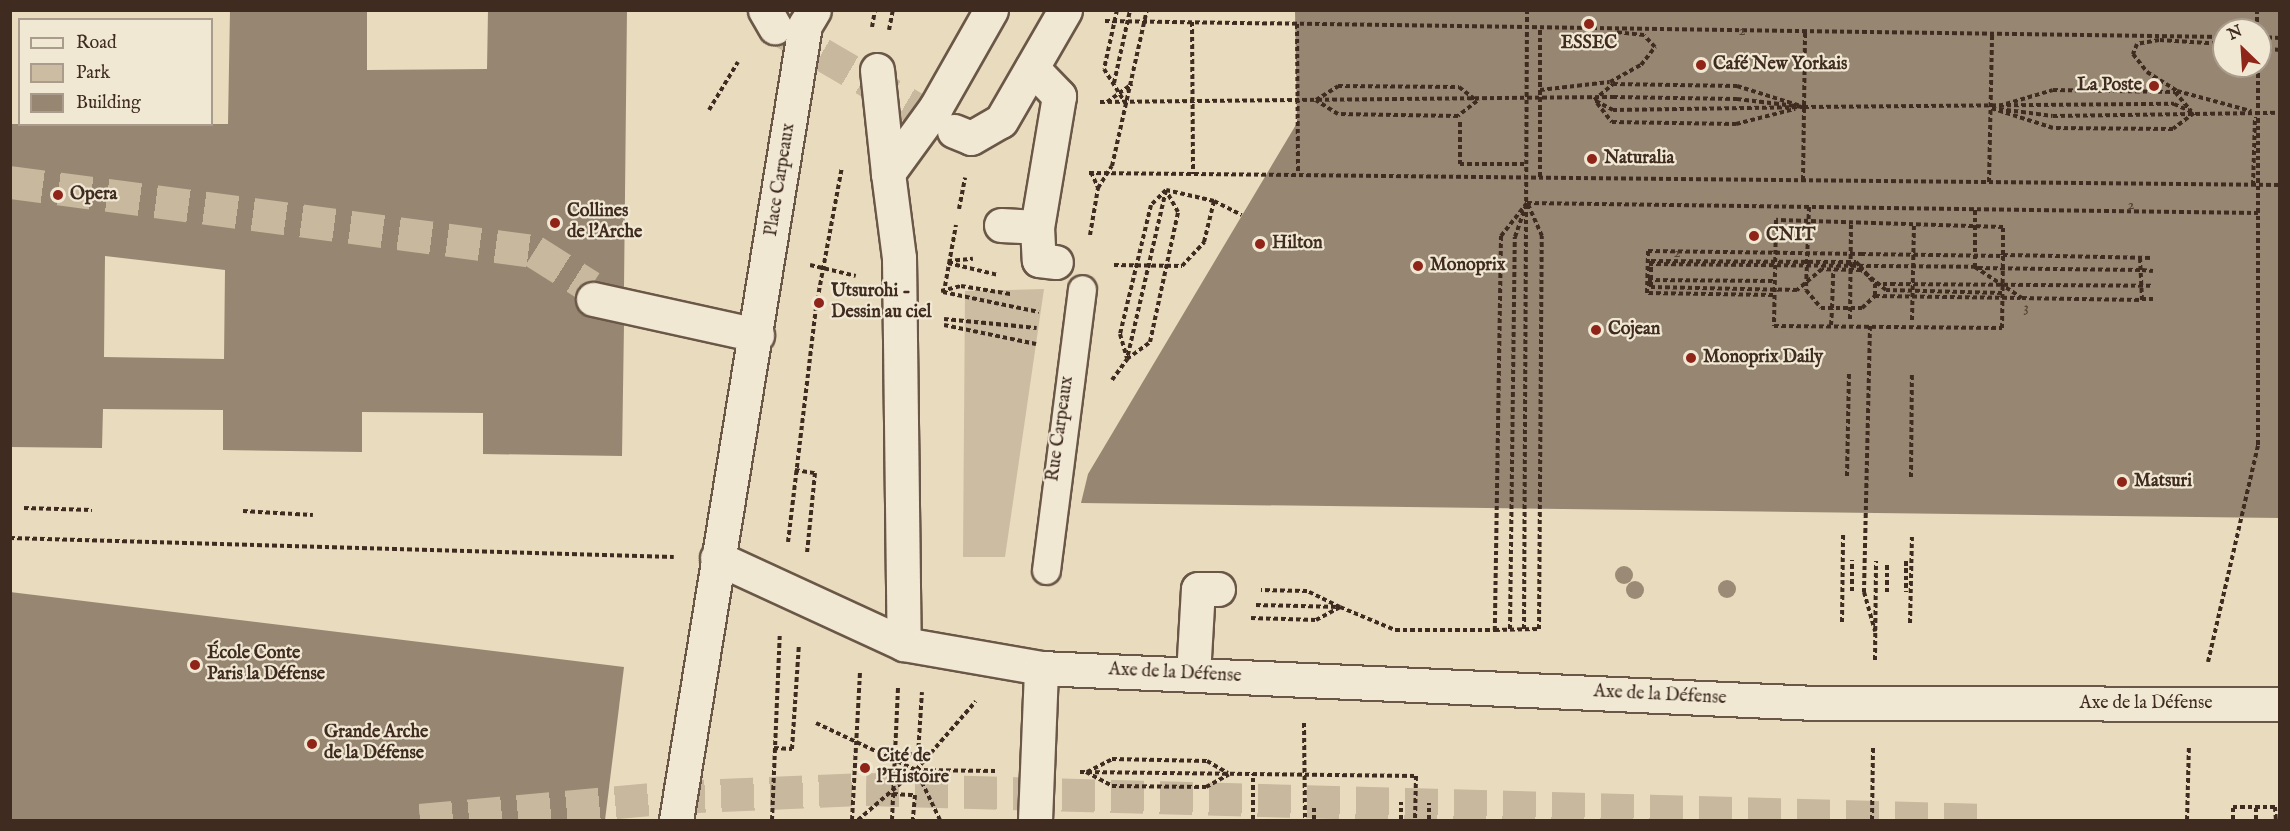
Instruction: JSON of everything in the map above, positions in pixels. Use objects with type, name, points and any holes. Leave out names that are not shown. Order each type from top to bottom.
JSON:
[{"type":"street","points":[[888,173],[936,106],[992,10]]},
{"type":"street","points":[[954,131],[971,138],[986,133],[1001,121],[1025,92],[1079,16]]},
{"type":"street","name":"Place Carpeaux","points":[[676,820],[717,558],[757,335],[790,18]]},
{"type":"street","points":[[877,70],[899,258],[904,644]]},
{"type":"street","points":[[1025,92],[1059,96],[1037,227],[1039,260],[1056,262]]},
{"type":"street","points":[[1001,225],[1037,227]]},
{"type":"street","points":[[593,299],[757,335]]},
{"type":"street","name":"Axe de la Défense","points":[[717,558],[904,644],[1041,668],[1814,703],[2280,704]]},
{"type":"street","points":[[1193,675],[1209,606]]},
{"type":"street","points":[[1035,820],[1041,668]]},
{"type":"lane","name":"Rue Carpeaux","points":[[1046,570],[1082,289]]},
{"type":"path","points":[[871,31],[875,10]]},
{"type":"path","points":[[1117,10],[1104,69],[1127,105]]},
{"type":"path","points":[[1114,85],[1130,10]]},
{"type":"path","points":[[1088,244],[1098,188],[1112,166],[1148,10]]},
{"type":"path","points":[[1096,110],[1134,82],[1148,10]]},
{"type":"path","points":[[1524,629],[1528,236],[1527,10]]},
{"type":"path","points":[[1079,16],[1192,22],[1297,24],[2212,37]]},
{"type":"path","points":[[1192,22],[1193,174]]},
{"type":"path","points":[[1297,24],[1298,174]]},
{"type":"path","points":[[1540,27],[1540,177]]},
{"type":"path","points":[[1803,180],[1805,30]]},
{"type":"path","points":[[1540,90],[1610,82],[1641,65],[1655,47],[1644,35],[1614,32]]},
{"type":"path","points":[[1989,182],[1992,34]]},
{"type":"path","points":[[2212,43],[2159,39],[2137,45],[2133,54],[2147,72],[2177,91],[2257,112]]},
{"type":"path","points":[[709,110],[738,62]]},
{"type":"path","points":[[2205,674],[2258,445],[2257,78]]},
{"type":"path","points":[[1594,100],[1613,84],[1737,86],[1804,107]]},
{"type":"path","points":[[1316,100],[1338,86],[1459,87],[1477,101]]},
{"type":"path","points":[[1990,108],[2053,90],[2175,92],[2194,113]]},
{"type":"path","points":[[1087,102],[1737,99],[1804,107]]},
{"type":"path","points":[[1316,100],[1338,114],[1458,116],[1477,101]]},
{"type":"path","points":[[1594,100],[1612,122],[1736,124],[1804,107]]},
{"type":"path","points":[[1594,100],[1613,110],[1804,107],[1990,108],[2174,104],[2194,113]]},
{"type":"path","points":[[1990,108],[2053,128],[2173,129],[2194,113]]},
{"type":"path","points":[[1990,108],[2053,116],[2280,113]]},
{"type":"path","points":[[2253,185],[2257,112]]},
{"type":"path","points":[[1460,122],[1460,164],[1527,164]]},
{"type":"path","points":[[787,554],[795,470],[843,160]]},
{"type":"path","points":[[1078,172],[2280,185]]},
{"type":"path","points":[[1166,190],[1214,201],[1242,215]]},
{"type":"path","points":[[1127,358],[1120,334],[1150,205],[1166,190]]},
{"type":"path","points":[[1109,385],[1127,358],[1166,190]]},
{"type":"path","points":[[1127,358],[1150,342],[1178,212],[1166,190]]},
{"type":"path","points":[[1106,265],[1182,266],[1204,242],[1214,201]]},
{"type":"path","points":[[1527,203],[2258,213]]},
{"type":"path","points":[[1307,591],[1340,608],[1395,630],[1539,629],[1542,236],[1527,203]]},
{"type":"path","points":[[1510,629],[1515,237],[1527,203]]},
{"type":"path","points":[[1495,630],[1501,236],[1527,203]]},
{"type":"path","points":[[1809,207],[1806,290],[1821,308],[1862,308],[1875,296],[2153,299]]},
{"type":"path","points":[[1975,210],[1975,267]]},
{"type":"path","points":[[1776,220],[2003,227],[2002,267],[2002,328],[1774,326],[1773,281],[1776,220]]},
{"type":"path","points":[[1850,319],[1851,224]]},
{"type":"path","points":[[1912,320],[1914,225]]},
{"type":"path","points":[[1773,295],[1647,293],[1648,251],[1975,255]]},
{"type":"path","points":[[1648,264],[1975,267],[2022,298],[2142,300],[2142,257],[1861,254]]},
{"type":"path","points":[[2003,255],[2153,258]]},
{"type":"path","points":[[810,256],[810,268],[865,278]]},
{"type":"path","points":[[944,261],[964,270]]},
{"type":"path","points":[[2002,292],[1886,290],[1861,270],[1822,269],[1797,290],[1651,287],[1651,261],[1808,262],[1860,266],[2142,270]]},
{"type":"path","points":[[1860,266],[1875,284],[1875,296]]},
{"type":"path","points":[[2002,267],[2153,271]]},
{"type":"path","points":[[1831,326],[1833,270]]},
{"type":"path","points":[[1850,270],[1850,326]]},
{"type":"path","points":[[1648,280],[1773,281]]},
{"type":"path","points":[[1875,284],[2153,286]]},
{"type":"path","points":[[940,291],[962,286],[1013,295]]},
{"type":"path","points":[[2011,291],[2022,286],[2142,287]]},
{"type":"path","points":[[930,289],[960,299],[1043,313]]},
{"type":"path","points":[[1832,302],[1832,308]]},
{"type":"path","points":[[1849,309],[1850,302]]},
{"type":"path","points":[[957,316],[1040,328]]},
{"type":"path","points":[[1870,326],[1864,592],[1875,631],[1876,561]]},
{"type":"path","points":[[955,331],[1028,342]]},
{"type":"path","points":[[1911,477],[1912,372]]},
{"type":"path","points":[[1847,476],[1848,374]]},
{"type":"path","points":[[795,470],[815,473],[806,564]]},
{"type":"path","points":[[24,508],[92,510]]},
{"type":"path","points":[[243,511],[313,514]]},
{"type":"path","points":[[1842,622],[1843,535]]},
{"type":"path","points":[[1910,623],[1912,537]]},
{"type":"path","points":[[10,538],[717,558]]},
{"type":"path","points":[[1852,560],[1852,591]]},
{"type":"path","points":[[1887,561],[1887,592]]},
{"type":"path","points":[[1906,561],[1906,592]]},
{"type":"path","points":[[1209,606],[1340,608]]},
{"type":"path","points":[[1209,606],[1317,620],[1340,608]]},
{"type":"path","points":[[772,820],[781,628]]},
{"type":"path","points":[[774,748],[792,749],[798,661]]},
{"type":"path","points":[[894,753],[918,755],[923,682]]},
{"type":"path","points":[[858,820],[916,770],[982,695]]},
{"type":"path","points":[[816,723],[916,770],[1006,771]]},
{"type":"path","points":[[2187,820],[2192,732]]},
{"type":"path","points":[[1086,772],[1112,759],[1207,761],[1229,774]]},
{"type":"path","points":[[916,770],[940,820]]},
{"type":"path","points":[[1074,772],[1416,776],[1415,820]]},
{"type":"path","points":[[1086,772],[1112,786],[1206,787],[1229,774]]},
{"type":"path","points":[[1253,774],[1253,819]]},
{"type":"path","points":[[892,794],[915,795],[913,820]]},
{"type":"path","points":[[1401,802],[1401,820]]},
{"type":"path","points":[[1429,803],[1429,820]]},
{"type":"path","points":[[1314,806],[1314,820]]},
{"type":"path","points":[[2233,820],[2233,807],[2277,807],[2276,820]]},
{"type":"path","points":[[2256,807],[2256,820]]},
{"type":"green space","points":[[1044,289],[1005,557],[963,557],[965,291]]},
{"type":"building","points":[[230,10],[367,10],[367,70],[487,69],[488,10],[627,10],[624,287],[588,281],[575,296],[581,313],[624,325],[622,456],[483,454],[483,413],[362,412],[362,452],[223,450],[223,410],[103,409],[102,448],[10,447],[10,124],[18,124],[18,126],[213,126],[213,124],[228,124]],"holes":[[[105,256],[225,270],[224,359],[104,357]]]},
{"type":"building","name":"CNIT","points":[[1295,10],[2280,10],[2280,518],[1081,503],[1088,474],[1297,123]]},
{"type":"building","name":"Grande Arche de la Défense","points":[[10,592],[624,667],[605,820],[10,820]]},
{"type":"tunnel","points":[[779,29],[954,131]]},
{"type":"tunnel","points":[[10,182],[534,251],[591,287]]},
{"type":"tunnel","points":[[420,820],[672,797],[866,789],[1986,820]]},
{"type":"place","name":"ESSEC","points":[[1589,24]]},
{"type":"place","name":"Café New Yorkais","points":[[1701,65]]},
{"type":"place","name":"La Poste","points":[[2154,86]]},
{"type":"place","name":"Naturalia","points":[[1592,159]]},
{"type":"place","name":"Opera","points":[[58,195]]},
{"type":"place","name":"Collines de l'Arche","points":[[555,223]]},
{"type":"place","name":"CNIT","points":[[1754,236]]},
{"type":"place","name":"Hilton","points":[[1260,244]]},
{"type":"place","name":"Monoprix","points":[[1418,266]]},
{"type":"place","name":"Utsurohi - Dessin au ciel","points":[[819,303]]},
{"type":"place","name":"Cojean","points":[[1596,330]]},
{"type":"place","name":"Monoprix Daily","points":[[1691,358]]},
{"type":"place","name":"Matsuri","points":[[2122,482]]},
{"type":"place","name":"École Conte Paris la Défense","points":[[195,665]]},
{"type":"place","name":"Grande Arche de la Défense","points":[[312,744]]},
{"type":"place","name":"Cité de l'Histoire","points":[[865,768]]}]
